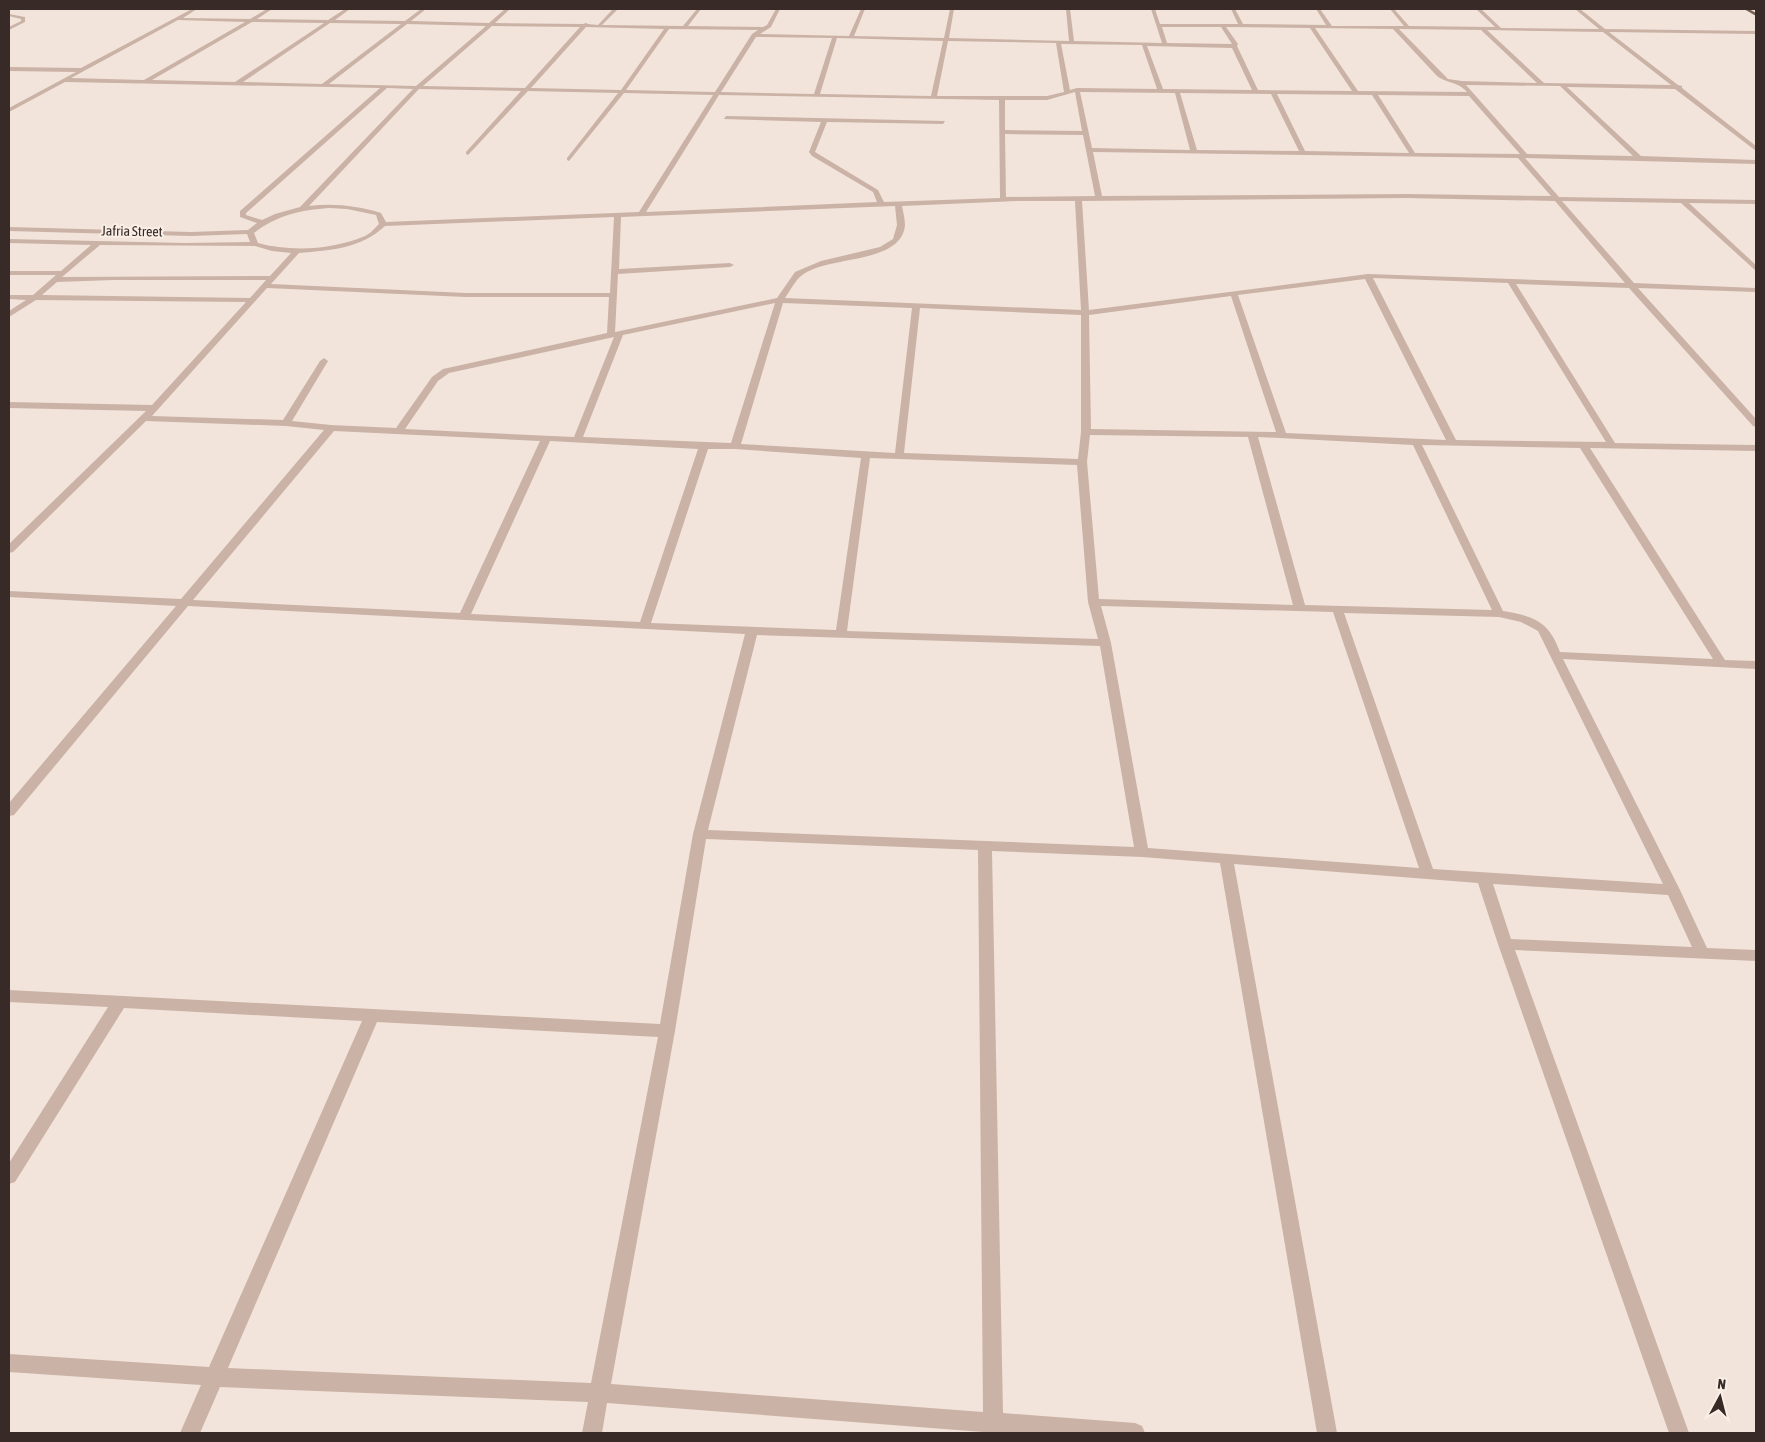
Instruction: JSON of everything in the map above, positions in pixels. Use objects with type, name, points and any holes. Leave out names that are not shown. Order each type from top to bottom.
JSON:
[{"type":"main road","points":[[1746,9],[1756,15]]},
{"type":"street","points":[[9,110],[195,9]]},
{"type":"street","points":[[145,82],[270,9]]},
{"type":"street","points":[[236,84],[348,9]]},
{"type":"street","points":[[323,86],[424,9]]},
{"type":"street","points":[[302,209],[417,88],[508,9]]},
{"type":"street","points":[[600,24],[616,9]]},
{"type":"street","points":[[685,26],[698,9]]},
{"type":"street","points":[[640,215],[754,35],[766,29],[778,9]]},
{"type":"street","points":[[851,37],[863,9]]},
{"type":"street","points":[[934,98],[952,9]]},
{"type":"street","points":[[1068,9],[1072,42]]},
{"type":"street","points":[[1153,9],[1165,44]]},
{"type":"street","points":[[1233,9],[1242,26]]},
{"type":"street","points":[[1318,9],[1330,27]]},
{"type":"street","points":[[1392,9],[1408,28]]},
{"type":"street","points":[[1478,9],[1500,29]]},
{"type":"street","points":[[1577,9],[1680,87],[1756,149]]},
{"type":"street","points":[[9,15],[23,18],[23,22],[9,29]]},
{"type":"street","points":[[176,19],[600,24],[766,29]]},
{"type":"street","points":[[468,153],[586,24]]},
{"type":"street","points":[[1158,25],[1756,32]]},
{"type":"street","points":[[569,159],[622,92],[668,26]]},
{"type":"street","points":[[1223,26],[1235,44],[1234,46],[1256,92]]},
{"type":"street","points":[[1312,27],[1356,93]]},
{"type":"street","points":[[1395,28],[1438,75],[1446,80],[1462,83],[1562,86],[1680,87]]},
{"type":"street","points":[[1483,29],[1543,85]]},
{"type":"street","points":[[1749,32],[1756,37]]},
{"type":"street","points":[[754,35],[1234,46]]},
{"type":"street","points":[[816,96],[835,37]]},
{"type":"street","points":[[1058,42],[1067,92]]},
{"type":"street","points":[[1144,44],[1161,91]]},
{"type":"street","points":[[9,68],[82,70]]},
{"type":"street","points":[[63,80],[934,98],[1047,98],[1077,90],[1471,94]]},
{"type":"street","points":[[1462,83],[1556,198],[1756,424]]},
{"type":"street","points":[[1562,86],[1639,158]]},
{"type":"street","points":[[260,222],[242,216],[242,212],[385,87]]},
{"type":"street","points":[[1077,90],[1099,199]]},
{"type":"street","points":[[1177,91],[1194,151]]},
{"type":"street","points":[[1273,92],[1303,153]]},
{"type":"street","points":[[1374,93],[1413,154]]},
{"type":"street","points":[[1002,98],[1003,200]]},
{"type":"street","points":[[726,118],[943,122]]},
{"type":"street","points":[[825,120],[812,152],[814,155],[876,191],[882,205]]},
{"type":"street","points":[[1003,132],[1086,133]]},
{"type":"street","points":[[1090,150],[1639,158],[1756,162]]},
{"type":"street","points":[[255,244],[250,232],[260,222],[278,214],[333,206],[360,208],[379,214],[383,224],[1003,200],[1407,196],[1756,202]]},
{"type":"street","points":[[1078,199],[1085,312],[1086,432],[1082,462],[1094,602],[1105,643],[1142,852]]},
{"type":"street","points":[[1683,201],[1756,269]]},
{"type":"street","points":[[735,446],[780,300],[798,274],[824,263],[883,249],[896,240],[901,225],[898,204]]},
{"type":"street","points":[[577,440],[616,334],[612,295],[618,216]]},
{"type":"street","name":"Jafria Street","points":[[9,240],[185,245],[255,244],[272,249],[297,251],[337,247],[369,237],[383,224]]},
{"type":"street","name":"Jafria Street","points":[[9,229],[191,234],[250,232]]},
{"type":"street","points":[[9,240],[24,230]]},
{"type":"street","points":[[9,315],[34,297],[98,243]]},
{"type":"street","points":[[9,550],[154,408],[297,251]]},
{"type":"street","points":[[614,272],[730,265]]},
{"type":"street","points":[[9,273],[63,273]]},
{"type":"street","points":[[399,431],[435,379],[446,371],[780,300],[1085,312],[1368,276],[1756,290]]},
{"type":"street","points":[[1368,276],[1452,442]]},
{"type":"street","points":[[55,280],[272,278]]},
{"type":"street","points":[[1511,282],[1612,445]]},
{"type":"street","points":[[265,286],[466,295],[612,295]]},
{"type":"street","points":[[1234,294],[1282,436]]},
{"type":"street","points":[[9,297],[253,300]]},
{"type":"street","points":[[899,456],[916,305]]},
{"type":"street","points":[[286,424],[324,361]]},
{"type":"street","points":[[9,405],[154,408]]},
{"type":"street","points":[[143,418],[546,439],[735,446],[866,455],[1082,462]]},
{"type":"street","points":[[9,812],[331,428]]},
{"type":"street","points":[[1086,432],[1252,434],[1416,442],[1752,448],[1756,459]]},
{"type":"street","points":[[1252,434],[1300,608]]},
{"type":"street","points":[[464,617],[546,439]]},
{"type":"street","points":[[1416,442],[1499,614]]},
{"type":"street","points":[[1583,445],[1720,663]]},
{"type":"street","points":[[644,626],[704,446]]},
{"type":"street","points":[[841,634],[866,455]]},
{"type":"street","points":[[9,594],[752,631],[1105,643]]},
{"type":"street","points":[[1094,602],[1499,614],[1525,620],[1546,632],[1555,656],[1673,890],[1702,954]]},
{"type":"street","points":[[1337,609],[1428,874]]},
{"type":"street","points":[[592,1433],[667,1031],[700,834],[752,631]]},
{"type":"street","points":[[1555,656],[1756,665]]},
{"type":"street","points":[[700,834],[1142,852],[1428,874],[1673,890]]},
{"type":"street","points":[[985,846],[992,1428]]},
{"type":"street","points":[[1226,858],[1327,1433]]},
{"type":"street","points":[[1484,878],[1505,944],[1679,1433]]},
{"type":"street","points":[[1505,944],[1702,954],[1755,959]]},
{"type":"street","points":[[9,996],[667,1031]]},
{"type":"street","points":[[9,1177],[120,1002]]},
{"type":"street","points":[[190,1433],[372,1015]]},
{"type":"street","points":[[9,1363],[215,1377],[600,1394],[992,1428],[1135,1433]]}]
